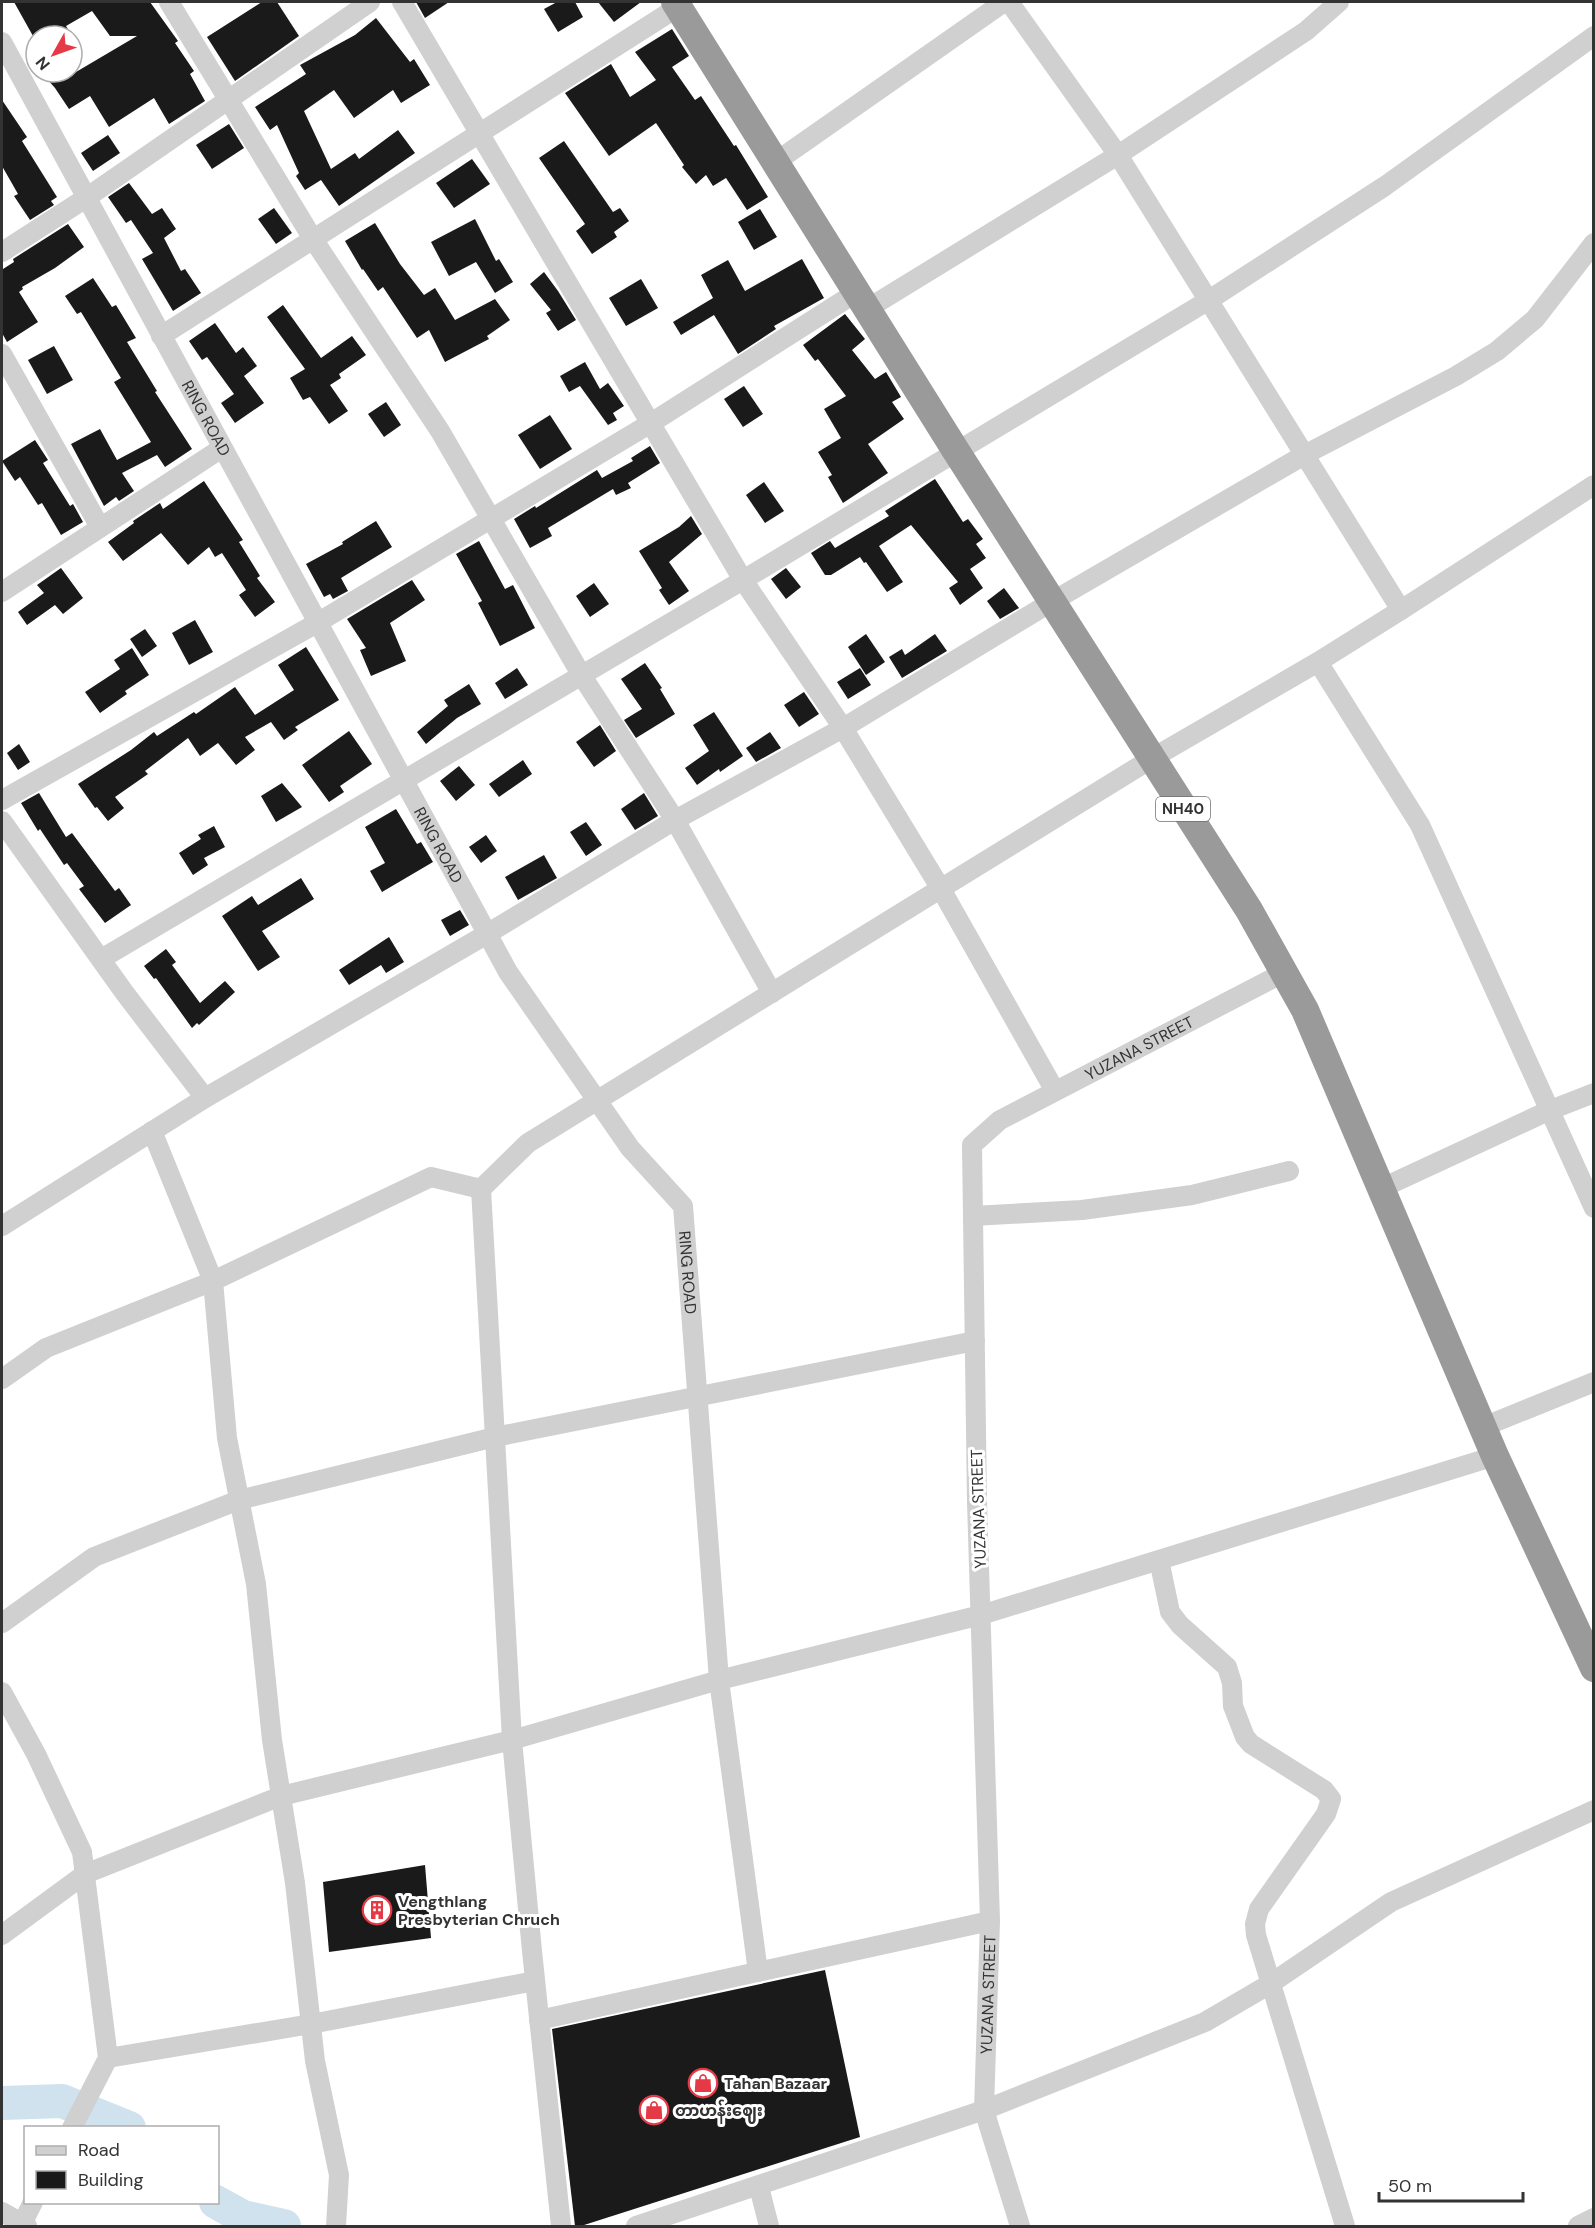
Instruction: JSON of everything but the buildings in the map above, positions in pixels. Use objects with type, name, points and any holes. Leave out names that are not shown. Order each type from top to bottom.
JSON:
[{"type":"highway","name":"NH40","points":[[676,4],[956,451],[1249,910],[1285,972],[1305,1010],[1495,1456],[1593,1668]]},
{"type":"street","points":[[169,2],[313,239],[440,431],[582,676],[675,820],[772,993]]},
{"type":"street","points":[[2,252],[86,198],[370,2]]},
{"type":"street","points":[[402,2],[743,580],[843,728],[941,889],[1055,1091]]},
{"type":"street","points":[[777,162],[1004,2]]},
{"type":"street","points":[[1009,2],[1118,155],[1401,610]]},
{"type":"street","points":[[2,800],[317,623],[651,423],[1118,155],[1306,31],[1339,2]]},
{"type":"street","points":[[161,336],[676,4]]},
{"type":"street","points":[[101,959],[582,676],[1209,300],[1385,186],[1593,36]]},
{"type":"street","name":"RING ROAD","points":[[2,42],[402,781],[508,972],[630,1148],[683,1206],[719,1680],[758,1972]]},
{"type":"street","points":[[2,1226],[205,1098],[487,934],[675,820],[843,728],[1053,601],[1305,454],[1456,376],[1497,351],[1535,318],[1593,243]]},
{"type":"street","points":[[2,354],[100,527]]},
{"type":"street","points":[[2,592],[222,448]]},
{"type":"street","points":[[561,2226],[512,1740],[481,1189],[528,1143],[1151,759],[1318,662],[1592,488]]},
{"type":"street","points":[[1318,662],[1420,825],[1593,1208]]},
{"type":"street","points":[[2,821],[205,1098]]},
{"type":"street","name":"YUZANA STREET","points":[[1020,2226],[984,2110],[990,1921],[977,1502],[972,1146],[1000,1120],[1285,972]]},
{"type":"street","points":[[1382,1188],[1548,1111],[1593,1093]]},
{"type":"street","points":[[152,1131],[213,1281],[227,1438],[256,1584],[272,1740],[295,1883],[315,2061],[339,2175],[336,2226]]},
{"type":"street","points":[[973,1216],[1082,1210],[1192,1195],[1289,1171]]},
{"type":"street","points":[[2,1379],[46,1348],[213,1281],[431,1177],[481,1189]]},
{"type":"street","points":[[2,1623],[94,1557],[239,1500],[495,1437],[975,1341]]},
{"type":"street","points":[[1483,1427],[1593,1382]]},
{"type":"street","points":[[2,1935],[85,1874],[281,1796],[512,1740],[719,1680],[981,1615],[1495,1456]]},
{"type":"street","points":[[1159,1560],[1170,1612],[1180,1625],[1227,1667],[1232,1683],[1233,1706],[1245,1737],[1251,1744],[1324,1790],[1330,1800],[1326,1814],[1259,1909],[1255,1924],[1270,1984],[1345,2226]]},
{"type":"street","points":[[2,1692],[36,1754],[82,1852],[108,2058],[73,2126]]},
{"type":"street","points":[[636,2226],[759,2187],[984,2110],[1205,2022],[1270,1984],[1391,1902],[1593,1810]]},
{"type":"street","points":[[539,2020],[990,1921]]},
{"type":"street","points":[[108,2058],[311,2024],[535,1981]]},
{"type":"street","points":[[759,2187],[769,2226]]},
{"type":"street","points":[[2,2212],[23,2226],[32,2204]]},
{"type":"street","points":[[1578,2226],[1593,2218]]},
{"type":"waterway","points":[[2,2103],[62,2101],[124,2126]]},
{"type":"waterway","points":[[219,2204],[243,2217],[284,2226]]},
{"type":"place","name":"Vengthlang Presbyterian Chruch","points":[[377,1910]]},
{"type":"place","name":"Tahan Bazaar","points":[[703,2083]]},
{"type":"place","name":"တာဟန်းဈေး","points":[[654,2110]]}]
